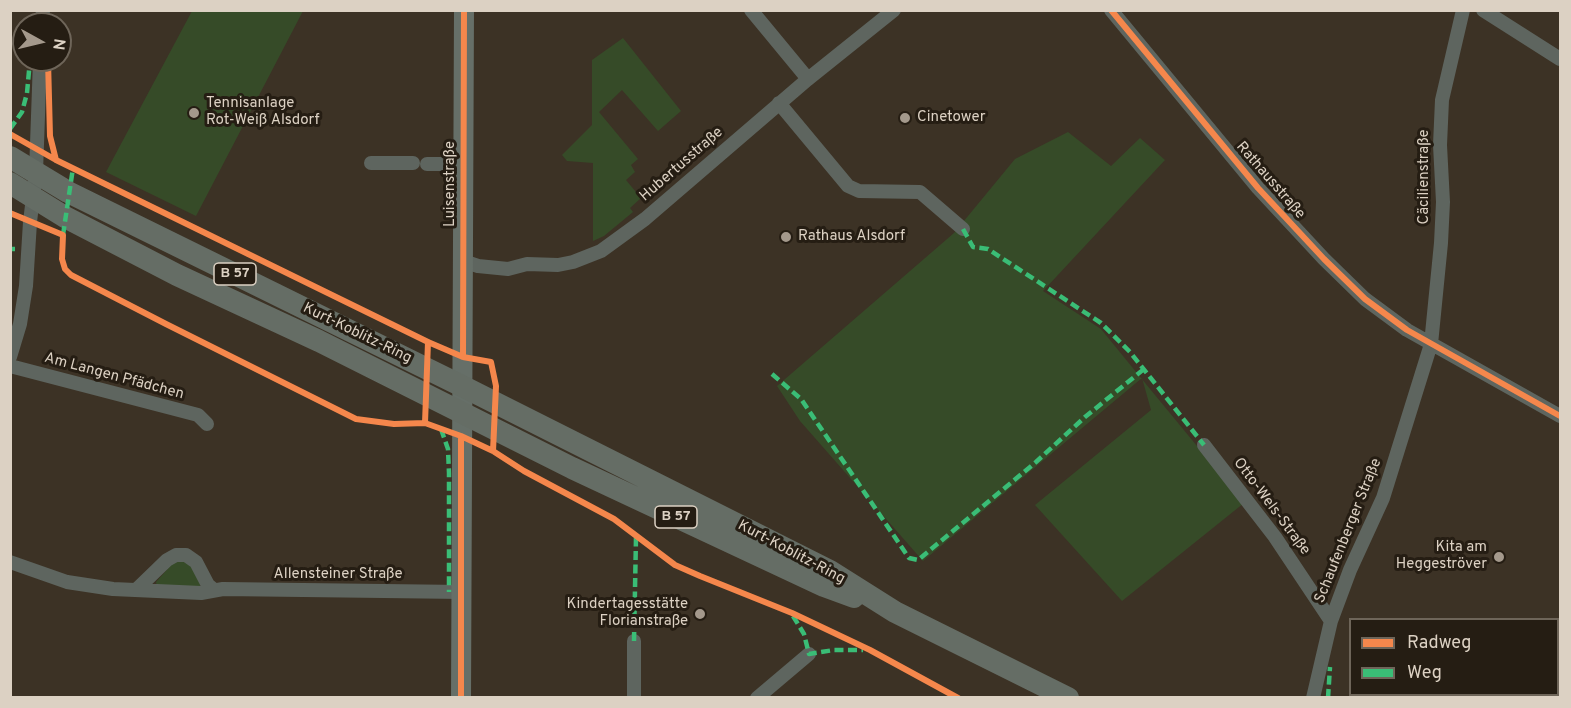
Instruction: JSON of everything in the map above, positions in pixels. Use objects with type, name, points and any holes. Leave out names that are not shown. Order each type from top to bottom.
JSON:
[{"type":"main road","name":"Luisenstraße","points":[[461,698],[464,10]]},
{"type":"main road","name":"Kurt-Koblitz-Ring","points":[[10,157],[68,192],[830,571],[895,612],[1068,698]]},
{"type":"main road","name":"Kurt-Koblitz-Ring","points":[[10,183],[65,217],[177,275],[319,341],[572,468],[824,586],[895,612]]},
{"type":"street","points":[[751,10],[808,79]]},
{"type":"street","name":"Hubertusstraße","points":[[463,261],[478,266],[508,269],[527,264],[566,263],[585,259],[601,251],[645,219],[779,103],[894,10]]},
{"type":"street","name":"Rathausstraße","points":[[1111,10],[1258,188],[1365,299],[1407,330],[1560,416]]},
{"type":"street","name":"Cäcilienstraße","points":[[1431,344],[1443,202],[1440,145],[1442,100],[1463,10]]},
{"type":"street","points":[[1483,10],[1560,59]]},
{"type":"street","points":[[10,357],[20,324],[26,286],[36,172],[40,72]]},
{"type":"street","points":[[779,103],[848,186],[859,191],[920,192],[963,229]]},
{"type":"street","points":[[371,163],[463,164]]},
{"type":"street","name":"Schaufenberger Straße","points":[[1313,698],[1331,621],[1350,570],[1383,498],[1431,344]]},
{"type":"street","name":"Am Langen Pfädchen","points":[[10,366],[198,415],[207,424]]},
{"type":"street","name":"Otto-Wels-Straße","points":[[1204,444],[1275,537],[1331,621]]},
{"type":"street","points":[[135,590],[176,555],[186,555],[196,562],[208,585],[214,590]]},
{"type":"street","name":"Allensteiner Straße","points":[[10,562],[67,582],[89,587],[201,592],[214,590],[462,592]]},
{"type":"street","points":[[634,641],[634,698]]},
{"type":"street","points":[[758,698],[809,654]]},
{"type":"green space","name":"Tennisanlage Rot-Weiß Alsdorf","points":[[192,11],[303,11],[196,216],[106,172]]},
{"type":"green space","points":[[623,38],[681,111],[658,131],[622,90],[599,112],[638,159],[631,165],[635,172],[626,180],[641,198],[630,208],[633,212],[604,236],[593,241],[593,163],[567,161],[562,155],[592,125],[592,60]]},
{"type":"green space","points":[[1068,132],[1111,166],[1140,138],[1165,160],[1043,291],[1101,329],[1141,378],[923,561],[800,421],[777,386],[954,233],[1015,159]]},
{"type":"green space","points":[[1143,380],[1244,503],[1122,601],[1035,505],[1151,410]]},
{"type":"green space","points":[[181,561],[190,564],[200,587],[157,587],[156,582],[173,563]]},
{"type":"marked path","points":[[10,129],[22,112],[29,72]]},
{"type":"marked path","points":[[63,235],[73,168]]},
{"type":"marked path","points":[[963,229],[973,247],[988,249],[1101,323],[1130,352],[1204,445]]},
{"type":"marked path","points":[[10,249],[15,249]]},
{"type":"marked path","points":[[772,374],[801,399],[909,558],[918,560],[1144,369]]},
{"type":"marked path","points":[[441,429],[448,449],[449,592]]},
{"type":"marked path","points":[[634,641],[636,537]]},
{"type":"marked path","points":[[793,616],[804,634],[809,654],[834,650],[863,650]]},
{"type":"marked path","points":[[1328,698],[1330,667]]},
{"type":"cycle path","points":[[463,357],[464,10]]},
{"type":"cycle path","points":[[1111,10],[1258,188],[1365,299],[1407,330],[1560,416]]},
{"type":"cycle path","points":[[48,72],[50,136],[56,160]]},
{"type":"cycle path","points":[[10,134],[56,160],[428,342],[463,357],[491,362],[496,386],[493,451]]},
{"type":"cycle path","points":[[10,213],[63,235],[62,259],[65,269],[71,275],[166,324],[356,419],[394,424],[425,423],[493,451],[524,471],[614,519],[675,565],[792,613],[870,650],[958,698]]},
{"type":"cycle path","points":[[425,423],[428,342]]},
{"type":"cycle path","points":[[461,436],[461,698]]},
{"type":"place","name":"Tennisanlage Rot-Weiß Alsdorf","points":[[194,113]]},
{"type":"place","name":"Cinetower","points":[[905,118]]},
{"type":"place","name":"Rathaus Alsdorf","points":[[786,237]]},
{"type":"place","name":"Kita am Heggeströver","points":[[1499,557]]},
{"type":"place","name":"Kindertagesstätte Florianstraße","points":[[700,614]]}]
